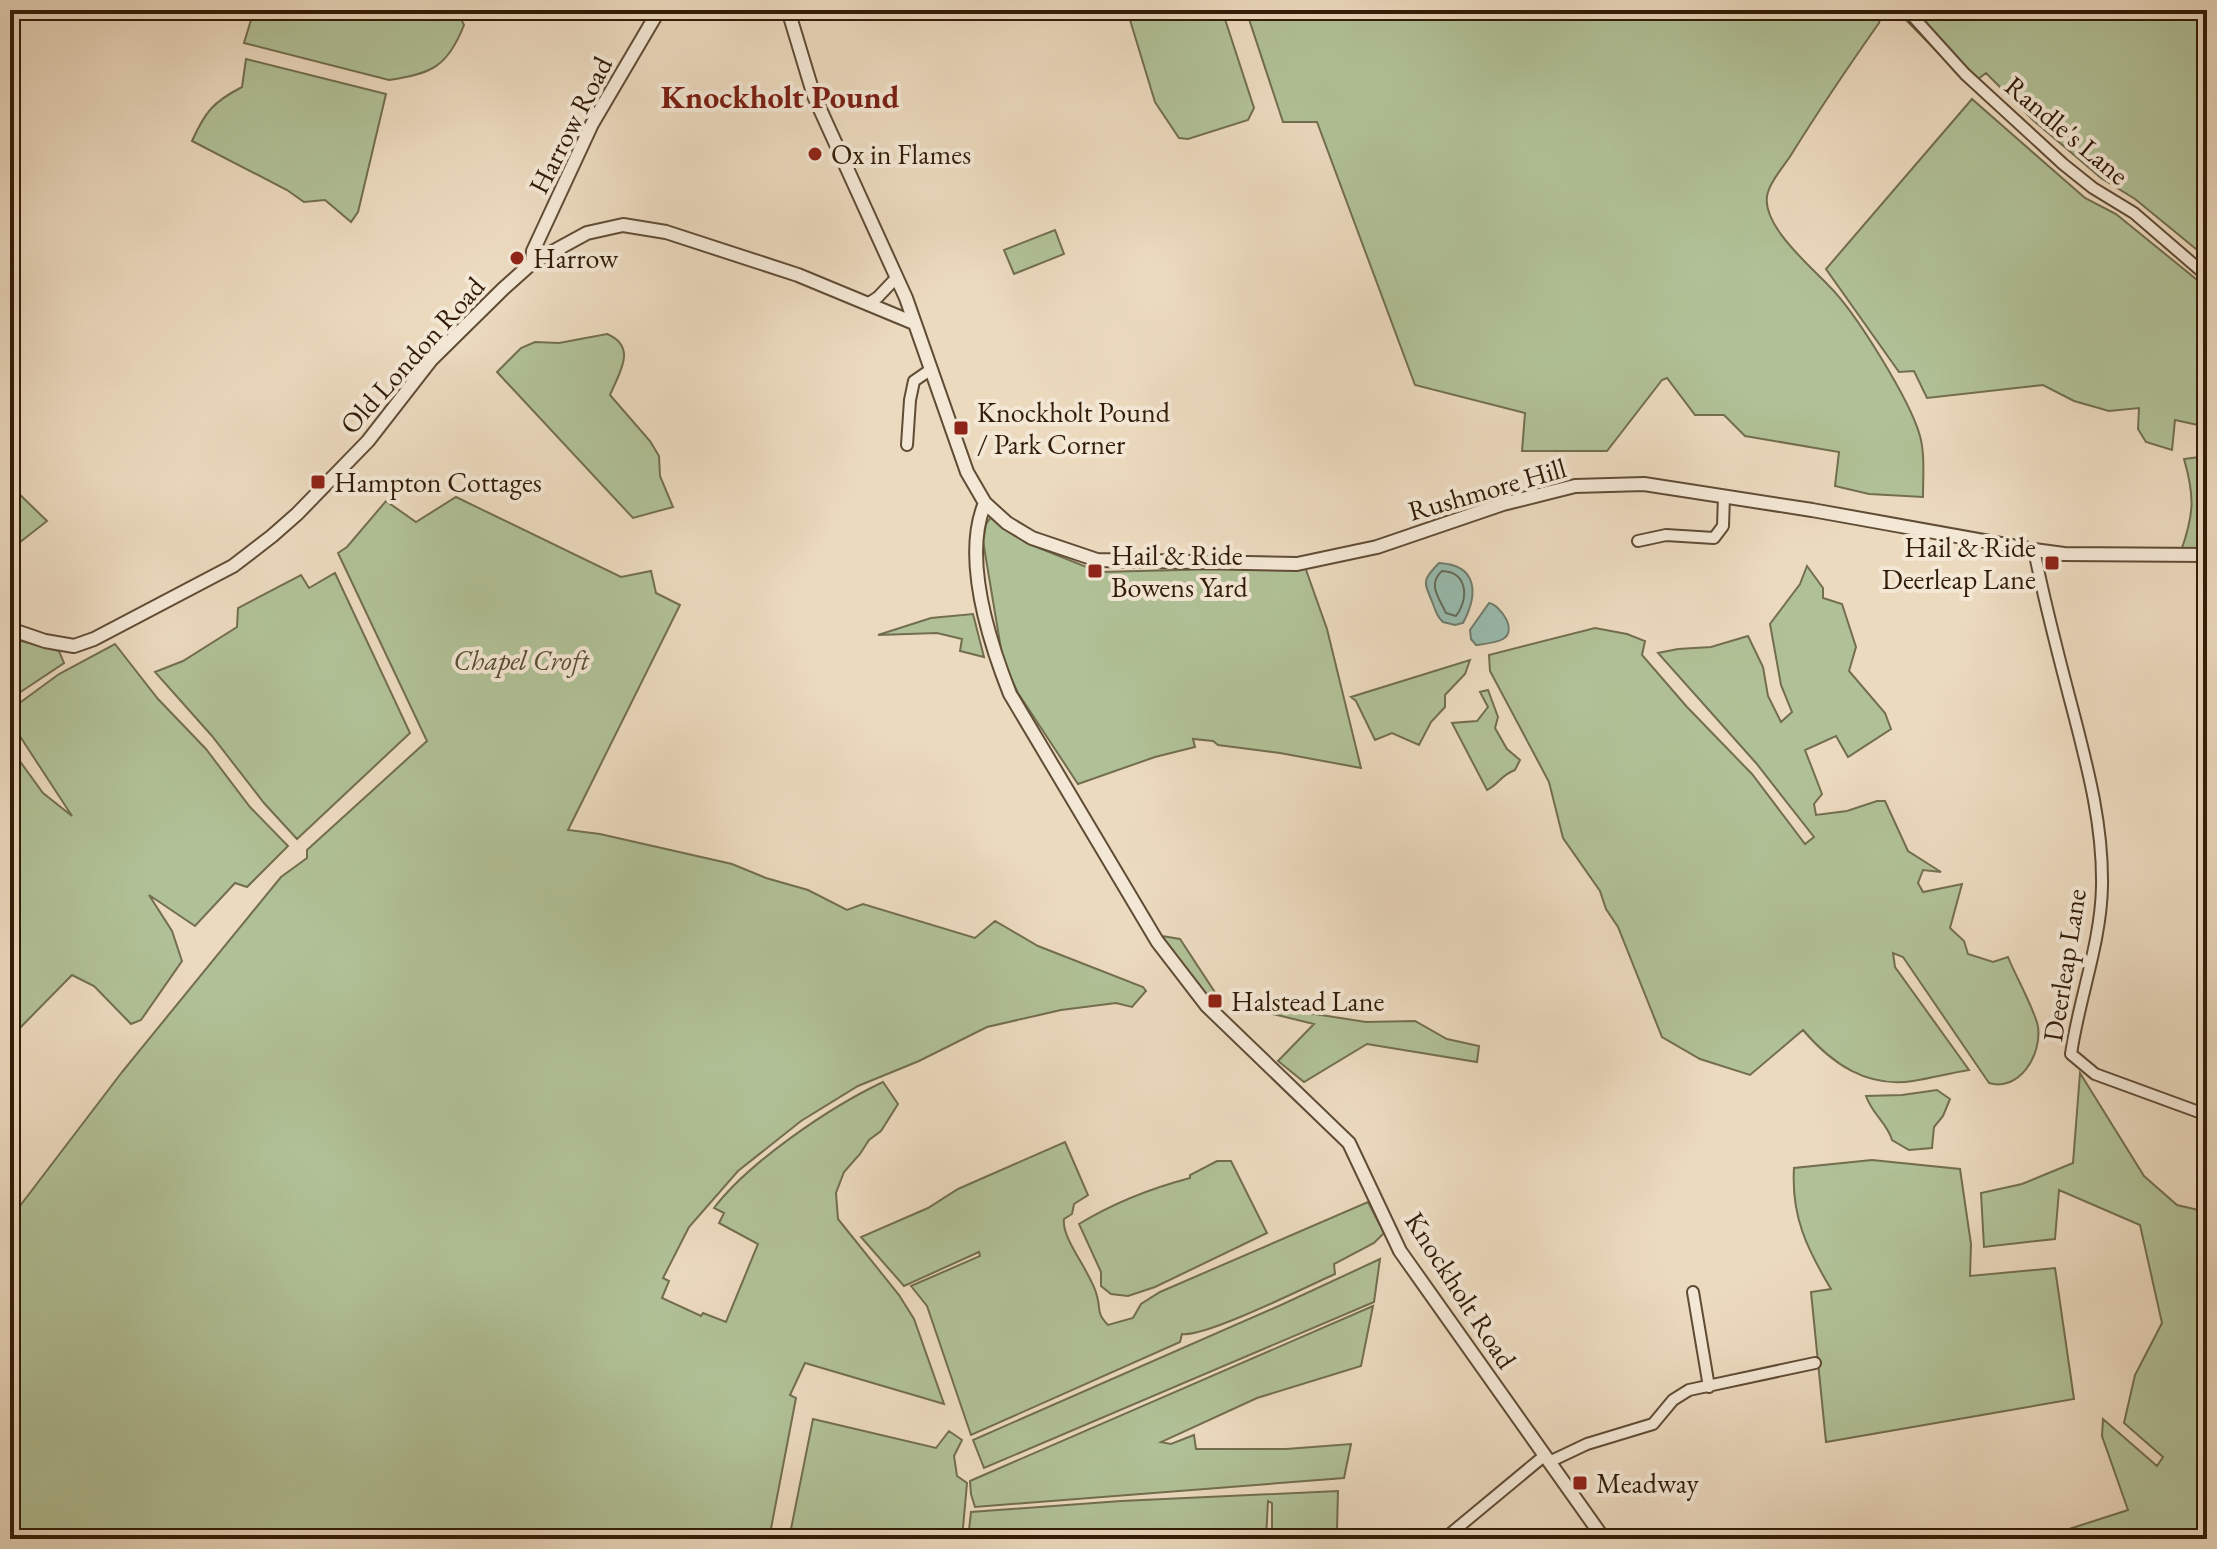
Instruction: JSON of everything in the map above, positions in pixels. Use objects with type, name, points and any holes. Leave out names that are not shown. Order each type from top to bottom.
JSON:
[{"type":"street","name":"Harrow Road","points":[[532,263],[531,256],[592,124],[659,10]]},
{"type":"street","points":[[788,10],[802,63],[820,112],[897,277],[967,472],[985,503]]},
{"type":"street","name":"Randle's Lane","points":[[1907,10],[1965,74],[2063,164],[2093,188],[2134,213],[2207,276]]},
{"type":"street","name":"Old London Road","points":[[10,629],[45,641],[74,646],[233,566],[297,514],[368,441],[440,351],[532,263],[587,233],[613,226],[654,229],[757,260],[914,323]]},
{"type":"street","points":[[544,230],[562,244]]},
{"type":"street","points":[[869,303],[897,277]]},
{"type":"street","points":[[907,445],[914,381],[930,370]]},
{"type":"street","name":"Rushmore Hill","points":[[985,503],[1007,523],[1032,538],[1097,560],[1297,564],[1377,547],[1503,504],[1575,486],[1644,484],[2064,554],[2207,555]]},
{"type":"street","points":[[1638,541],[1666,535],[1714,538],[1723,526],[1724,496]]},
{"type":"street","name":"Knockholt Road","points":[[985,503],[977,522],[977,568],[997,661],[1010,694],[1157,941],[1207,1006],[1349,1143],[1400,1251],[1604,1539]]},
{"type":"street","name":"Deerleap Lane","points":[[2034,550],[2098,812],[2102,886],[2099,916],[2071,1054],[2095,1074],[2207,1115]]},
{"type":"street","points":[[1693,1292],[1709,1387]]},
{"type":"street","points":[[1444,1539],[1546,1459],[1643,1428],[1659,1418],[1680,1394],[1815,1363]]},
{"type":"green space","points":[[254,10],[463,10],[459,15],[464,25],[452,50],[437,66],[417,75],[389,80],[244,43]]},
{"type":"green space","points":[[1127,10],[1222,10],[1254,108],[1248,120],[1188,139],[1179,138],[1155,102]]},
{"type":"green space","points":[[1246,10],[1882,10],[1879,23],[1772,182],[1767,204],[1770,216],[1787,242],[1852,314],[1905,401],[1922,443],[1923,497],[1869,494],[1835,486],[1839,452],[1745,436],[1724,415],[1695,415],[1667,378],[1662,380],[1607,451],[1522,451],[1525,413],[1415,385],[1317,122],[1283,122]]},
{"type":"green space","points":[[1896,10],[2207,10],[2207,258],[2135,199],[2101,178],[2033,120],[1986,73],[1970,85]]},
{"type":"green space","points":[[246,59],[386,94],[358,212],[351,222],[325,200],[304,202],[287,190],[192,141],[211,109],[242,87]]},
{"type":"green space","points":[[1972,99],[2085,198],[2116,214],[2207,288],[2207,427],[2175,420],[2172,450],[2146,442],[2138,429],[2139,408],[2109,411],[2074,401],[2043,385],[1927,398],[1914,371],[1899,372],[1826,269]]},
{"type":"green space","points":[[1055,230],[1064,254],[1014,274],[1004,250]]},
{"type":"green space","points":[[607,334],[616,339],[624,353],[624,361],[610,395],[659,456],[660,476],[673,507],[633,518],[497,372],[521,348],[535,342],[559,343]]},
{"type":"green space","points":[[2207,456],[2207,551],[2181,551],[2192,505],[2184,459]]},
{"type":"green space","points":[[10,485],[47,521],[10,550]]},
{"type":"green space","name":"Chapel Croft","points":[[456,497],[621,577],[651,571],[656,593],[680,605],[568,830],[600,834],[732,864],[808,890],[847,910],[863,904],[975,938],[995,921],[1038,946],[1143,987],[1146,991],[1132,1007],[1116,1003],[1061,1010],[987,1027],[919,1061],[858,1086],[801,1121],[738,1171],[689,1227],[663,1278],[669,1281],[662,1298],[701,1316],[703,1313],[726,1322],[758,1244],[719,1223],[724,1213],[714,1208],[748,1172],[792,1137],[862,1093],[883,1082],[898,1104],[881,1131],[869,1140],[844,1172],[836,1193],[838,1219],[899,1295],[914,1319],[944,1404],[805,1363],[790,1395],[796,1398],[769,1539],[10,1539],[10,1219],[122,1072],[281,877],[307,858],[307,850],[427,741],[338,553],[347,547],[386,501],[416,522]]},
{"type":"green space","points":[[992,516],[1026,543],[1099,572],[1305,567],[1327,629],[1361,768],[1193,739],[1195,747],[1155,757],[1078,784],[1018,693],[1003,661],[983,541],[986,524]]},
{"type":"green space","points":[[1807,566],[1823,588],[1823,598],[1842,604],[1856,647],[1849,671],[1885,713],[1891,729],[1848,757],[1836,736],[1805,750],[1822,794],[1814,804],[1816,815],[1885,801],[1908,851],[1941,872],[1923,870],[1918,883],[1923,892],[1962,884],[1950,928],[1964,941],[1968,954],[1993,962],[2008,957],[2038,1027],[2032,1059],[2019,1077],[2010,1082],[1989,1083],[1903,957],[1893,953],[1895,967],[1969,1070],[1913,1081],[1880,1081],[1838,1063],[1803,1030],[1750,1075],[1700,1059],[1662,1037],[1618,927],[1606,909],[1600,891],[1563,838],[1549,782],[1490,671],[1489,655],[1595,628],[1645,641],[1642,655],[1752,774],[1805,844],[1814,837],[1756,763],[1658,653],[1711,647],[1748,636],[1763,667],[1768,696],[1781,722],[1792,712],[1781,685],[1770,624],[1800,584]]},
{"type":"green space","points":[[335,573],[410,733],[297,839],[155,672],[183,661],[237,627],[238,608],[301,575],[309,588]]},
{"type":"green space","points":[[973,614],[984,657],[960,651],[962,639],[937,633],[878,635],[931,618]]},
{"type":"green space","points":[[10,638],[59,651],[64,663],[10,699]]},
{"type":"green space","points":[[115,644],[158,699],[206,749],[250,807],[288,846],[247,887],[235,883],[195,926],[149,895],[172,931],[182,961],[141,1020],[131,1024],[94,986],[72,975],[11,1037],[10,780],[19,760],[43,793],[72,816],[10,721],[10,710],[59,674]]},
{"type":"green space","points":[[1470,660],[1465,674],[1445,695],[1445,707],[1431,722],[1419,745],[1392,733],[1375,740],[1356,701],[1351,697]]},
{"type":"green space","points":[[1488,690],[1498,717],[1495,728],[1507,749],[1520,760],[1515,770],[1487,790],[1452,723],[1477,721],[1488,707],[1480,692]]},
{"type":"green space","points":[[1162,936],[1180,939],[1218,997],[1208,1000]]},
{"type":"green space","points":[[1276,1008],[1366,1022],[1415,1021],[1447,1039],[1479,1046],[1477,1062],[1367,1044],[1304,1082],[1278,1061],[1314,1024],[1273,1014]]},
{"type":"green space","points":[[2080,1073],[2144,1176],[2177,1205],[2207,1212],[2207,1539],[2038,1539],[2128,1510],[2102,1436],[2103,1419],[2157,1466],[2163,1457],[2124,1423],[2135,1375],[2162,1323],[2140,1225],[2059,1190],[2055,1239],[1984,1247],[1981,1193],[2022,1184],[2073,1163]]},
{"type":"green space","points":[[1937,1090],[1950,1099],[1934,1127],[1932,1148],[1909,1150],[1892,1140],[1866,1096],[1902,1095]]},
{"type":"green space","points":[[1065,1142],[1088,1195],[1074,1204],[1072,1214],[1064,1219],[1064,1227],[1094,1287],[1100,1314],[1108,1325],[1133,1318],[1141,1304],[1160,1292],[1368,1202],[1384,1233],[1374,1243],[1334,1264],[1335,1274],[1233,1320],[1182,1334],[1180,1342],[971,1435],[927,1306],[911,1286],[980,1256],[979,1252],[904,1286],[861,1237],[928,1208],[958,1189]]},
{"type":"green space","points":[[1872,1160],[1960,1169],[1971,1244],[1970,1276],[2055,1268],[2074,1399],[1826,1442],[1811,1292],[1831,1289],[1802,1232],[1795,1202],[1794,1168]]},
{"type":"green space","points":[[1217,1161],[1231,1161],[1267,1233],[1155,1287],[1128,1296],[1111,1294],[1101,1286],[1101,1272],[1079,1224],[1133,1197],[1190,1178],[1190,1175]]},
{"type":"green space","points":[[1380,1259],[1374,1302],[984,1468],[973,1440]]},
{"type":"green space","points":[[1373,1306],[1361,1366],[1257,1398],[1161,1442],[1171,1444],[1194,1435],[1196,1449],[1286,1449],[1351,1444],[1344,1478],[975,1507],[970,1481]]},
{"type":"green space","points":[[813,1419],[936,1448],[949,1431],[962,1440],[954,1456],[957,1476],[967,1483],[962,1539],[789,1539]]},
{"type":"green space","points":[[1338,1491],[1337,1530],[1312,1531],[1302,1539],[1272,1539],[1272,1503],[1268,1501],[1266,1539],[968,1539],[971,1512],[1121,1501]]},
{"type":"water","points":[[1439,563],[1461,569],[1471,582],[1471,601],[1463,623],[1443,622],[1435,609],[1426,583]]},
{"type":"water","points":[[1489,603],[1506,618],[1509,630],[1503,639],[1476,645],[1471,639],[1470,630]]},
{"type":"place","name":"Ox in Flames","points":[[815,154]]},
{"type":"place","name":"Harrow","points":[[517,258]]},
{"type":"place","name":"Knockholt Pound / Park Corner","points":[[961,428]]},
{"type":"place","name":"Hampton Cottages","points":[[318,482]]},
{"type":"place","name":"Hail & Ride Deerleap Lane","points":[[2052,563]]},
{"type":"place","name":"Hail & Ride Bowens Yard","points":[[1095,571]]},
{"type":"place","name":"Halstead Lane","points":[[1215,1001]]},
{"type":"place","name":"Meadway","points":[[1580,1483]]},
{"type":"district","name":"Knockholt Pound","points":[[780,97]]}]
